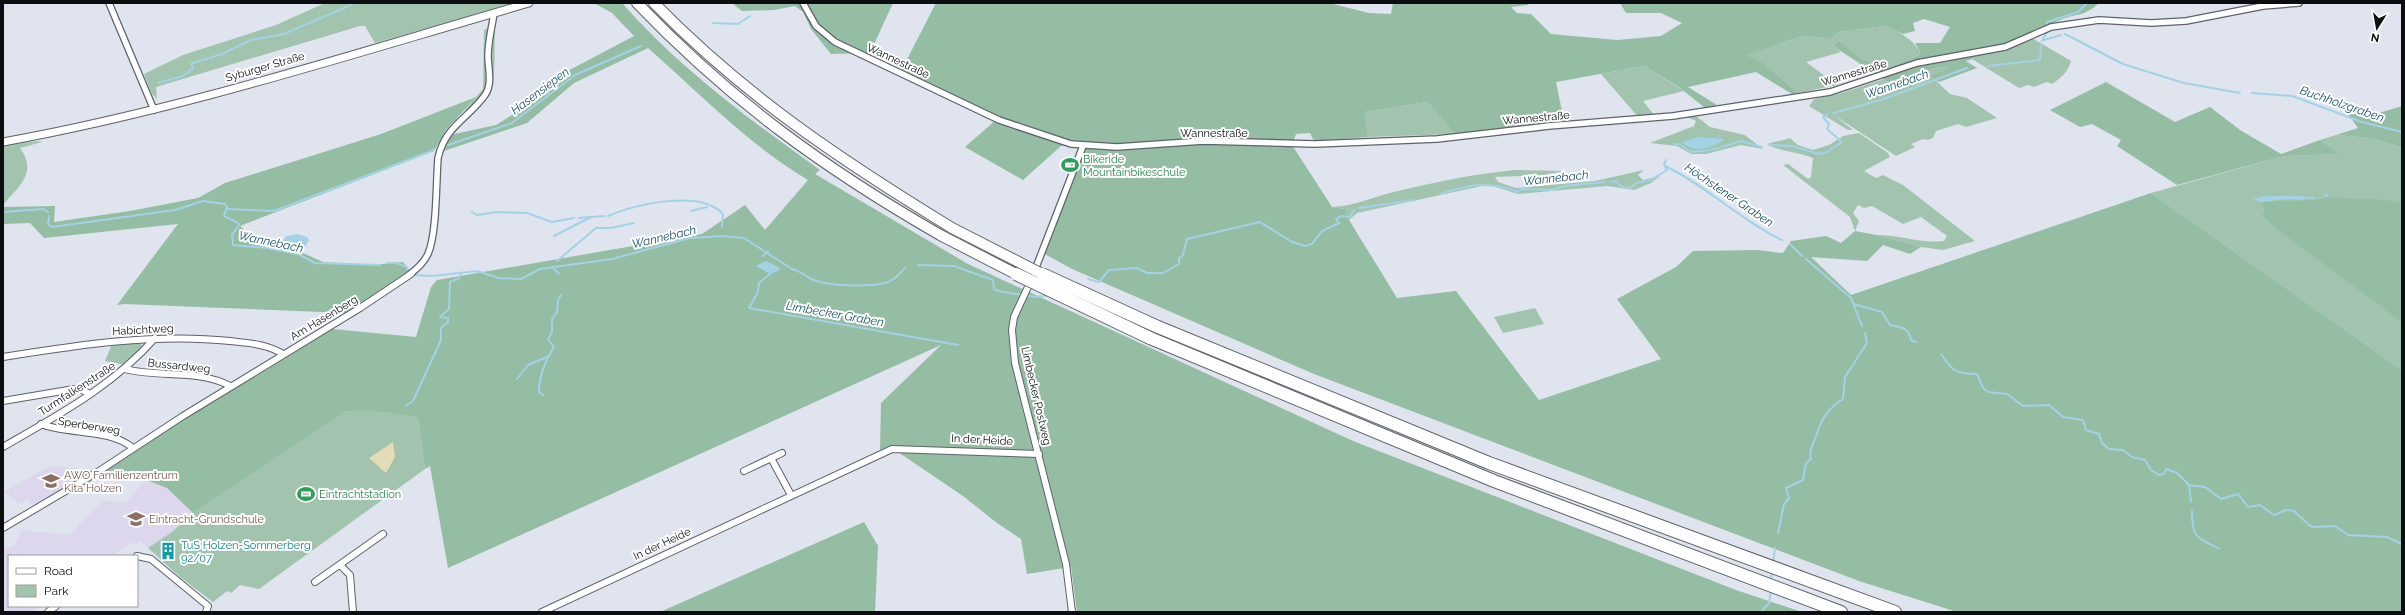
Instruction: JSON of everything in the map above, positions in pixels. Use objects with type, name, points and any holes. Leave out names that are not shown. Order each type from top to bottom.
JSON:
[{"type":"highway","points":[[636,3],[684,52],[756,116],[861,189],[942,236],[1044,288],[1150,338],[1398,444],[1674,550],[1841,612]]},
{"type":"highway","points":[[654,3],[705,54],[776,114],[860,172],[952,228],[1032,269],[1158,327],[1410,432],[1678,534],[1895,612]]},
{"type":"street","points":[[109,3],[154,110]]},
{"type":"street","name":"Syburger Straße","points":[[3,142],[64,131],[154,110],[529,3]]},
{"type":"street","name":"Wannestraße","points":[[803,3],[819,30],[842,45],[998,120],[1048,138],[1083,146],[1117,147],[1203,141],[1292,144],[1416,140],[1548,126],[1652,119],[1830,92],[1918,63],[2006,47],[2051,27],[2099,20],[2151,23],[2186,21],[2220,16],[2263,6],[2298,3]]},
{"type":"street","name":"Am Hasenberg","points":[[3,528],[80,483],[230,386],[386,292],[416,271],[424,262],[432,238],[438,158],[442,145],[450,130],[485,95],[489,87],[488,55],[494,13]]},
{"type":"street","name":"Limbecker Postweg","points":[[1072,612],[1066,564],[1015,363],[1012,343],[1013,323],[1023,295],[1040,260],[1083,146]]},
{"type":"street","name":"Habichtweg","points":[[3,357],[113,340],[155,338],[223,340],[272,348],[283,354]]},
{"type":"street","name":"Turmfalkenstraße","points":[[3,447],[90,394],[125,369],[142,354],[155,338]]},
{"type":"street","name":"Bussardweg","points":[[125,369],[158,375],[200,377],[225,382],[230,386]]},
{"type":"street","points":[[3,402],[74,389],[80,389],[90,394]]},
{"type":"street","name":"Sperberweg","points":[[41,424],[60,432],[119,439],[133,448]]},
{"type":"street","name":"In der Heide","points":[[542,612],[892,449],[1039,454]]},
{"type":"street","points":[[744,471],[782,453]]},
{"type":"street","points":[[771,458],[791,496]]},
{"type":"street","points":[[315,582],[341,566],[383,534]]},
{"type":"street","points":[[138,556],[151,559],[208,606],[206,612]]},
{"type":"street","points":[[341,566],[350,575],[353,612]]},
{"type":"shaded area","name":"AWO Familienzentrum Kita Holzen","points":[[50,466],[96,470],[35,507],[27,499],[19,504],[4,492]]},
{"type":"shaded area","name":"Eintracht-Grundschule","points":[[146,480],[167,488],[193,513],[172,532],[148,548],[141,541],[136,545],[132,542],[114,555],[8,555],[8,607],[42,607],[29,612],[3,612],[3,548],[14,546],[22,530],[69,535],[103,500],[125,503]]},
{"type":"green space","points":[[325,3],[516,3],[375,43],[365,26],[360,26],[156,87],[157,99],[152,94],[144,74],[183,55],[276,25]]},
{"type":"green space","points":[[594,3],[622,3],[644,27],[691,71],[768,132],[820,170],[815,174],[968,264],[1353,441],[1736,590],[1802,612],[1077,612],[1071,567],[1027,574],[1021,539],[997,523],[963,496],[889,446],[880,450],[881,403],[941,345],[448,568],[430,466],[425,469],[418,418],[372,411],[344,412],[193,513],[167,488],[146,480],[97,476],[346,313],[124,304],[117,305],[178,224],[44,238],[30,223],[3,224],[3,207],[55,206],[54,222],[130,211],[198,198],[225,183],[381,134],[476,97],[446,130],[434,151],[240,226],[254,239],[303,253],[323,262],[372,265],[403,262],[411,272],[332,329],[416,337],[431,287],[437,280],[702,234],[745,205],[765,230],[808,180],[765,151],[745,135],[648,48],[574,83],[527,123],[444,151],[450,135],[496,125],[517,112],[543,84],[634,36],[612,13]]},
{"type":"green space","points":[[732,3],[893,3],[870,53],[831,54],[811,29],[803,12],[795,6],[774,10],[742,11]]},
{"type":"green space","points":[[936,3],[1329,3],[1369,13],[1391,14],[1393,3],[1529,3],[1528,5],[1511,7],[1517,13],[1531,14],[1551,34],[1617,40],[1661,36],[1682,23],[1661,13],[1626,13],[1620,3],[2099,3],[2085,13],[2060,20],[2002,47],[1966,61],[1977,68],[1939,82],[1930,76],[1950,68],[1939,67],[1888,82],[1833,46],[1839,40],[1862,59],[1888,68],[1921,54],[1915,43],[1940,43],[1950,27],[1924,19],[1913,23],[1915,31],[1903,34],[1885,26],[1838,32],[1832,39],[1803,36],[1746,55],[1764,63],[1798,93],[1792,94],[1756,72],[1688,87],[1717,105],[1705,108],[1680,88],[1644,66],[1556,82],[1564,121],[1455,134],[1427,102],[1365,112],[1368,137],[1314,141],[1310,133],[1296,134],[1292,145],[1332,207],[1346,209],[1349,220],[1397,298],[1456,291],[1539,400],[1661,359],[1617,299],[1676,267],[1693,251],[1757,250],[1783,253],[1791,241],[1826,236],[1841,243],[1855,231],[1877,235],[1921,247],[1910,254],[1883,245],[1867,261],[1811,257],[1851,295],[2151,193],[2402,370],[2402,612],[1957,612],[1859,581],[1314,374],[1072,269],[1043,253],[1083,146],[1070,144],[1061,146],[1023,180],[965,147],[997,119],[899,75]]},
{"type":"green space","points":[[495,25],[494,74],[491,92],[483,102],[464,111],[483,89],[484,30]]},
{"type":"green space","points":[[1885,26],[1910,40],[1918,48],[1921,54],[1888,68],[1862,59],[1839,40],[1833,46],[1841,52],[1806,62],[1837,85],[1798,93],[1764,63],[1745,55],[1803,36],[1832,39],[1838,32]]},
{"type":"green space","points":[[2032,38],[2071,61],[2064,74],[2052,84],[2047,82],[2034,87],[2028,85],[2019,88],[1972,59]]},
{"type":"green space","points":[[1644,66],[1684,91],[1643,101],[1655,116],[1639,118],[1601,74]]},
{"type":"green space","points":[[1939,67],[1951,68],[1931,76],[1950,94],[1967,98],[1997,118],[1966,127],[1958,124],[1936,131],[1933,138],[1928,140],[1923,139],[1911,144],[1915,147],[1896,156],[1834,115],[1853,130],[1848,130],[1809,106],[1814,99],[1842,93],[1884,79],[1888,82]]},
{"type":"green space","points":[[2106,82],[2175,122],[2210,107],[2240,130],[2281,154],[2320,140],[2340,154],[2284,156],[2177,185],[2117,146],[2121,140],[2092,124],[2080,127],[2050,110]]},
{"type":"green space","points":[[1427,102],[1455,134],[1368,137],[1365,112]]},
{"type":"green space","points":[[2352,104],[2379,113],[2402,106],[2402,147],[2368,138],[2336,135],[2358,128],[2346,111]]},
{"type":"green space","points":[[1695,115],[1710,127],[1745,135],[1763,149],[1741,145],[1706,154],[1691,154],[1677,146],[1650,143],[1694,126],[1696,121],[1687,117]]},
{"type":"green space","points":[[1859,133],[1888,153],[1890,157],[1864,171],[1876,178],[1883,175],[1903,185],[1975,241],[1943,250],[1921,247],[1877,235],[1935,242],[1944,241],[1947,236],[1921,217],[1903,224],[1872,206],[1864,208],[1858,205],[1853,213],[1859,221],[1855,231],[1850,217],[1783,165],[1788,164],[1808,179],[1811,177],[1813,158],[1776,148],[1767,144],[1790,138],[1798,145],[1813,150],[1829,145],[1843,136]]},
{"type":"green space","points":[[2336,135],[2368,138],[2402,147],[2402,370],[2151,193],[2284,156],[2340,154],[2320,140]]},
{"type":"green space","points":[[39,141],[42,142],[20,148],[25,157],[27,172],[20,185],[3,205],[3,145]]},
{"type":"green space","points":[[1515,170],[1564,171],[1543,175],[1495,177],[1498,182],[1516,188],[1595,181],[1644,170],[1638,175],[1643,180],[1660,176],[1651,183],[1634,190],[1607,186],[1518,194],[1490,185],[1482,186],[1357,213],[1349,220],[1346,209],[1332,207],[1356,203],[1394,192],[1439,182]]},
{"type":"green space","points":[[2327,197],[2383,200],[2402,203],[2402,322],[2274,227],[2262,215],[2265,211],[2263,202],[2318,200]]},
{"type":"green space","points":[[1535,308],[1544,324],[1503,333],[1494,317]]},
{"type":"green space","points":[[135,342],[141,343],[142,347],[126,365],[105,361],[112,344]]},
{"type":"green space","name":"Eintrachtstadion","points":[[360,409],[387,411],[418,418],[425,469],[259,589],[240,585],[231,593],[227,591],[213,602],[180,577],[148,548],[172,532],[193,513],[329,420],[344,412]]},
{"type":"green space","points":[[864,522],[878,546],[875,612],[660,612]]},
{"type":"sand","points":[[393,442],[395,457],[386,473],[369,458]]},
{"type":"water","points":[[1699,137],[1724,140],[1709,147],[1697,149],[1687,146],[1682,142]]},
{"type":"water","points":[[2267,196],[2305,196],[2308,198],[2300,200],[2289,199],[2260,202],[2253,199]]},
{"type":"water","points":[[297,234],[307,237],[309,240],[304,249],[299,248],[295,244],[282,241],[287,236]]},
{"type":"water","points":[[766,261],[780,268],[778,271],[770,274],[756,266]]},
{"type":"waterway","points":[[158,83],[183,76],[193,68],[191,64],[193,63],[222,54],[251,40],[284,34],[355,3]]},
{"type":"waterway","name":"Wannebach","points":[[2046,27],[2047,22],[2078,12],[2087,3]]},
{"type":"waterway","name":"Hasensiepen","points":[[713,23],[738,24],[750,16]]},
{"type":"waterway","name":"Wannebach","points":[[2042,41],[2047,32]]},
{"type":"waterway","name":"Buchholzgraben","points":[[2065,34],[2123,64],[2184,83],[2240,93]]},
{"type":"waterway","name":"Buchholzgraben","points":[[2044,40],[2061,35]]},
{"type":"waterway","name":"Wannebach","points":[[1988,66],[2040,60],[2041,45]]},
{"type":"waterway","name":"Hasensiepen","points":[[448,145],[512,123],[575,75],[641,46]]},
{"type":"waterway","name":"Wannebach","points":[[1833,113],[1881,100],[1967,68]]},
{"type":"waterway","name":"Buchholzgraben","points":[[2252,93],[2292,96],[2362,122],[2402,132]]},
{"type":"waterway","name":"Wannebach","points":[[1769,145],[1792,146],[1819,154],[1827,152],[1842,142],[1827,129],[1829,124],[1823,117],[1827,115]]},
{"type":"waterway","name":"Wannebach","points":[[1674,144],[1679,144],[1691,152],[1711,150],[1741,141],[1762,147]]},
{"type":"waterway","name":"Hasensiepen","points":[[227,209],[274,211],[434,150]]},
{"type":"waterway","name":"Höchstener Graben","points":[[1665,166],[1664,164],[1666,160]]},
{"type":"waterway","name":"Wannebach","points":[[1610,182],[1616,181],[1622,187],[1631,188],[1636,183],[1651,180],[1667,170],[1665,166]]},
{"type":"waterway","name":"Höchstener Graben","points":[[1665,166],[1695,183],[1752,223],[1782,240]]},
{"type":"waterway","name":"Wannebach","points":[[1440,194],[1479,185],[1497,186],[1518,192],[1521,189],[1552,190],[1564,186],[1605,182]]},
{"type":"waterway","points":[[2308,198],[2314,198]]},
{"type":"waterway","points":[[608,216],[634,207],[667,201],[684,200],[700,202],[713,206],[723,214],[722,227]]},
{"type":"waterway","name":"Wannebach","points":[[1359,208],[1415,200]]},
{"type":"waterway","name":"Wannebach","points":[[49,216],[48,224],[52,227],[175,210],[203,201],[225,204],[227,207],[224,216],[238,223],[239,225],[232,235],[233,245],[267,248],[298,254],[315,263],[380,265]]},
{"type":"waterway","points":[[691,211],[707,207]]},
{"type":"waterway","name":"Wannebach","points":[[3,212],[43,209],[48,212]]},
{"type":"waterway","name":"Wannebach","points":[[1088,279],[1099,282],[1109,270],[1137,268],[1147,273],[1163,273],[1179,264],[1179,258],[1183,255],[1187,239],[1260,222],[1292,242],[1305,246],[1312,244],[1322,231],[1339,223],[1336,219],[1341,216],[1350,217],[1354,210]]},
{"type":"waterway","points":[[472,212],[477,215],[497,212],[527,213],[552,222],[574,218]]},
{"type":"waterway","points":[[591,217],[604,216]]},
{"type":"waterway","points":[[554,236],[591,217]]},
{"type":"waterway","points":[[579,218],[591,217]]},
{"type":"waterway","points":[[557,261],[596,228],[611,228],[634,223]]},
{"type":"waterway","name":"Wannebach","points":[[552,267],[612,259],[690,238],[723,236],[744,238],[766,253]]},
{"type":"waterway","name":"Höchstener Graben","points":[[1790,244],[1802,256]]},
{"type":"waterway","name":"Wannebach","points":[[763,256],[766,253]]},
{"type":"waterway","name":"Wannebach","points":[[766,253],[792,269],[799,271],[814,280],[831,284],[870,285],[885,283],[891,281],[905,268]]},
{"type":"waterway","name":"Höchstener Graben","points":[[1806,259],[1851,298],[1853,304]]},
{"type":"waterway","name":"Wannebach","points":[[387,263],[396,263],[407,267],[408,273]]},
{"type":"waterway","name":"Wannebach","points":[[918,265],[954,266],[993,280],[994,289],[998,291],[1036,297],[1049,295]]},
{"type":"waterway","name":"Wannebach","points":[[414,275],[432,276],[477,271],[499,278],[521,279],[540,269],[552,267]]},
{"type":"waterway","name":"Wannebach","points":[[552,267],[559,274]]},
{"type":"waterway","points":[[406,406],[413,401],[441,340],[441,328],[448,322],[448,318],[440,317],[449,309],[450,282],[459,278],[461,274]]},
{"type":"waterway","name":"Limbecker Graben","points":[[770,274],[759,283],[758,292],[749,308],[958,345]]},
{"type":"waterway","points":[[543,395],[539,392],[541,374],[554,347],[548,339],[552,332],[552,319],[557,312],[558,300],[561,295]]},
{"type":"waterway","points":[[1853,304],[1882,312],[1890,325],[1906,330],[1911,340],[1916,342]]},
{"type":"waterway","name":"Höchstener Graben","points":[[1853,304],[1862,326]]},
{"type":"waterway","name":"Höchstener Graben","points":[[1778,533],[1784,504],[1789,498],[1786,488],[1803,480],[1806,463],[1811,459],[1811,449],[1820,426],[1829,411],[1843,399],[1845,377],[1867,343],[1865,333]]},
{"type":"waterway","points":[[1941,354],[1955,370],[1964,373],[1977,374],[1983,388],[1988,392],[2007,394],[2023,406],[2049,405],[2063,417],[2083,420],[2086,430],[2099,434],[2102,443],[2109,449],[2123,450],[2132,457],[2145,460],[2151,470],[2159,475],[2164,474],[2166,469],[2177,473],[2189,485]]},
{"type":"waterway","points":[[517,379],[528,365],[547,357]]},
{"type":"waterway","points":[[2189,485],[2205,487],[2221,499],[2238,494],[2248,507],[2260,505],[2274,515],[2286,510],[2294,511],[2309,525],[2314,527],[2335,526],[2348,535],[2387,537],[2402,544]]},
{"type":"waterway","points":[[2189,485],[2191,502]]},
{"type":"waterway","points":[[2192,511],[2194,532],[2200,539],[2219,549]]},
{"type":"waterway","name":"Höchstener Graben","points":[[1773,563],[1775,548]]},
{"type":"waterway","name":"Höchstener Graben","points":[[1771,581],[1772,571]]},
{"type":"waterway","name":"Höchstener Graben","points":[[1761,612],[1769,603],[1771,591]]},
{"type":"place","name":"Bikeride Mountainbikeschule","points":[[1070,165]]},
{"type":"place","name":"AWO Familienzentrum Kita Holzen","points":[[51,481]]},
{"type":"place","name":"Eintrachtstadion","points":[[306,494]]},
{"type":"place","name":"Eintracht-Grundschule","points":[[136,519]]},
{"type":"place","name":"TuS Holzen-Sommerberg 92/07","points":[[168,551]]}]
